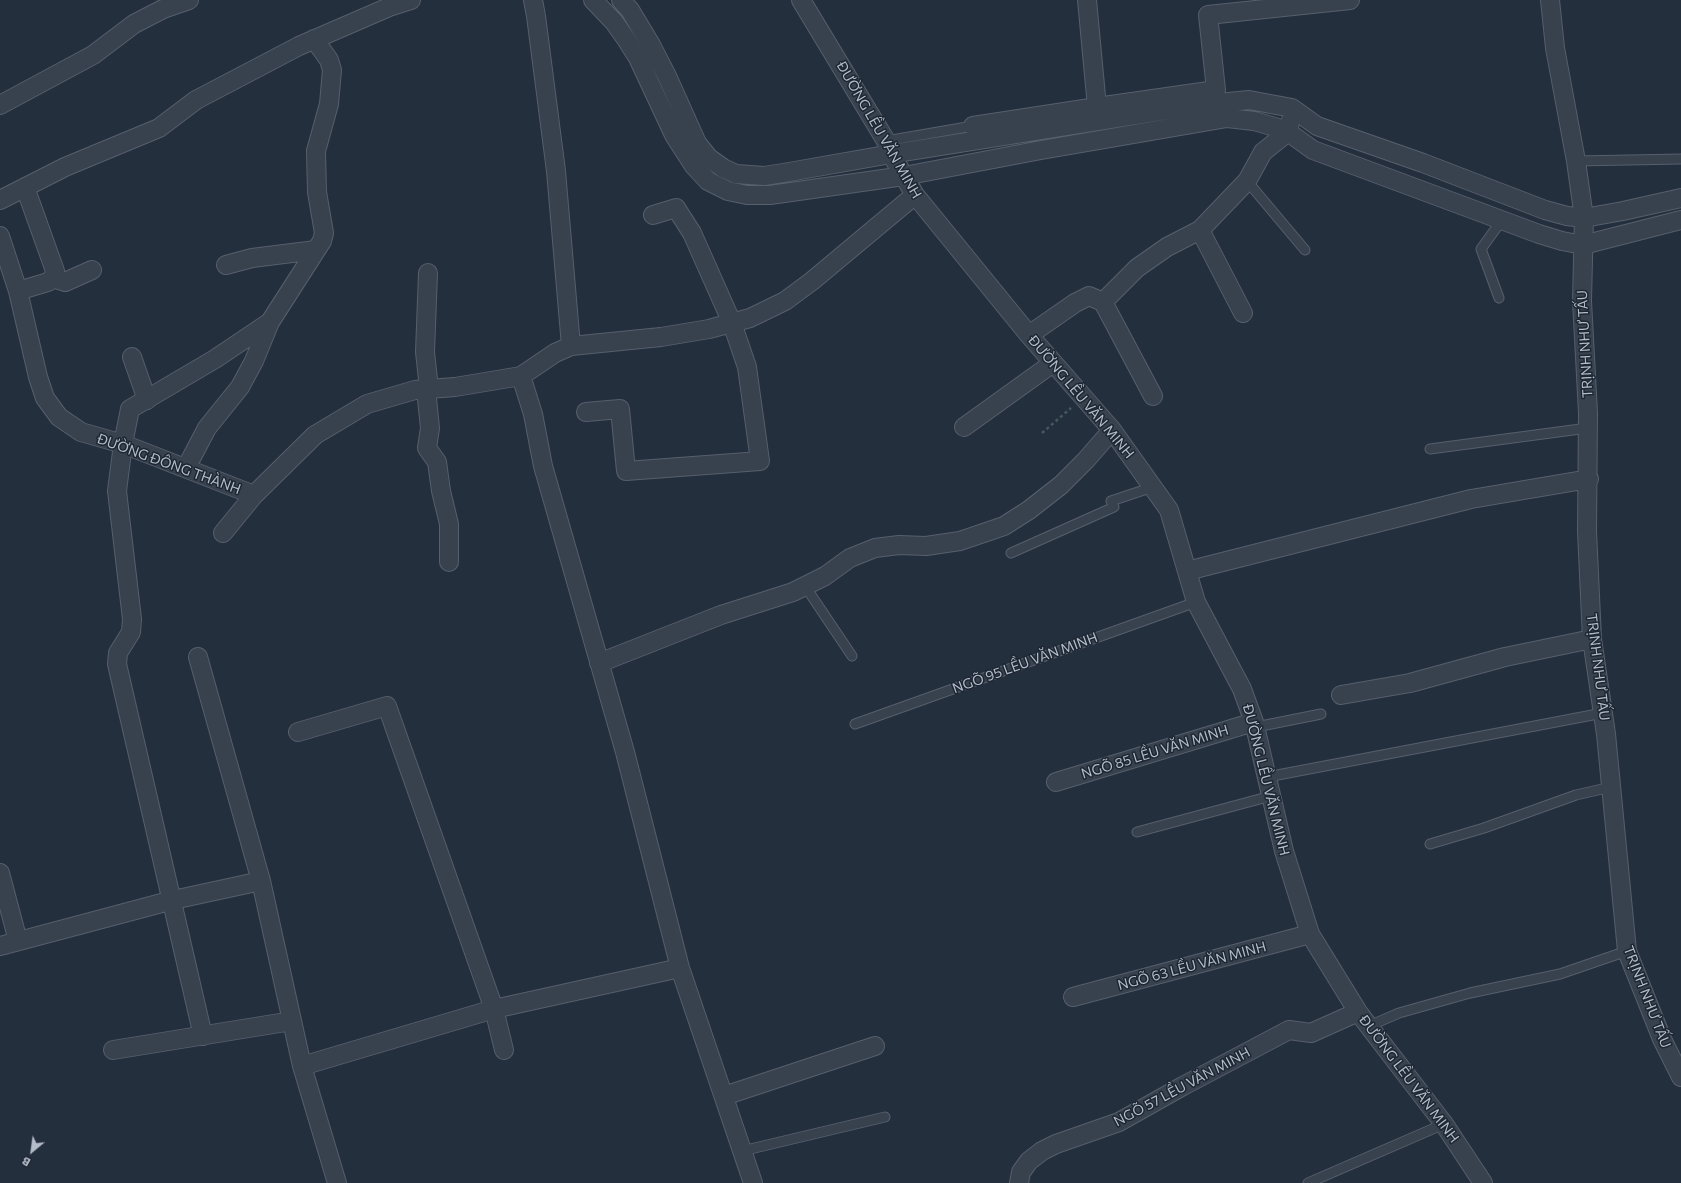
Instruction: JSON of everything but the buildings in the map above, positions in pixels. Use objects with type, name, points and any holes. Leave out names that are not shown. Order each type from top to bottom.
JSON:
[{"type":"street","points":[[0,105],[93,55],[134,24],[163,9],[189,0]]},
{"type":"street","points":[[0,200],[65,167],[159,128],[196,100],[314,40],[389,7],[411,0]]},
{"type":"street","points":[[533,0],[556,171],[571,346]]},
{"type":"street","points":[[593,0],[614,22],[638,58],[674,135],[694,166],[708,181],[728,190],[747,195],[770,195],[904,176],[1041,150],[1227,118],[1254,120],[1288,132],[1313,150],[1551,238],[1583,245],[1681,220]]},
{"type":"street","points":[[621,0],[630,10],[651,45],[697,143],[709,158],[723,168],[736,174],[764,176],[888,147],[1198,105],[1249,100],[1292,108],[1317,126],[1423,163],[1545,210],[1584,218],[1681,198]]},
{"type":"street","name":"ĐƯỜNG LỀU VĂN MINH","points":[[801,0],[820,29],[915,195],[1030,335],[1112,430],[1169,510],[1196,602],[1242,689],[1255,724],[1284,851],[1310,934],[1358,1012],[1444,1124],[1483,1183]]},
{"type":"street","points":[[1087,0],[1097,107]]},
{"type":"street","points":[[973,126],[1216,90],[1208,16],[1350,0]]},
{"type":"street","name":"TRỊNH NHƯ TẤU","points":[[1550,0],[1555,48],[1576,161],[1584,218],[1582,301],[1588,428],[1589,480],[1587,531],[1592,639],[1603,713],[1627,951],[1662,1039],[1681,1077]]},
{"type":"street","points":[[186,468],[207,428],[240,386],[254,362],[270,322],[316,250],[324,233],[317,192],[316,151],[329,104],[332,70],[329,60],[314,40]]},
{"type":"street","points":[[660,106],[676,98]]},
{"type":"street","points":[[1104,302],[1137,268],[1166,247],[1200,230],[1247,181],[1263,152],[1288,132],[1292,108]]},
{"type":"street","points":[[18,291],[48,282],[53,278],[55,271],[26,187]]},
{"type":"street","name":"ĐƯỜNG ĐÔNG THÀNH","points":[[0,236],[18,291],[38,377],[45,398],[59,417],[68,425],[81,432],[123,444],[254,495],[315,435],[367,404],[415,390],[455,387],[521,376],[555,354],[571,346],[661,337],[750,318],[785,301],[812,281],[915,195]]},
{"type":"street","points":[[586,412],[620,409],[626,471],[760,461],[747,367],[732,322],[692,234],[676,208],[652,216]]},
{"type":"street","points":[[1200,230],[1243,313]]},
{"type":"street","points":[[226,264],[252,258],[316,250]]},
{"type":"street","points":[[53,278],[65,282],[92,270]]},
{"type":"street","points":[[428,273],[425,352],[430,428],[427,448],[437,462],[441,490],[449,524],[449,562]]},
{"type":"street","points":[[1030,335],[1074,302],[1089,296],[1104,302],[1153,396]]},
{"type":"street","points":[[203,1036],[173,900],[117,664],[118,654],[131,632],[132,619],[117,491],[123,444],[130,410],[215,360],[270,322]]},
{"type":"street","points":[[132,357],[147,400]]},
{"type":"street","points":[[964,428],[1054,363]]},
{"type":"street","points":[[521,376],[533,414],[543,466],[625,752],[680,968],[753,1183]]},
{"type":"street","points":[[599,663],[721,615],[793,592],[825,576],[850,558],[875,548],[899,545],[926,546],[960,541],[1004,526],[1029,510],[1061,485],[1086,460],[1112,430]]},
{"type":"street","points":[[1187,570],[1471,499],[1589,480]]},
{"type":"street","points":[[223,533],[254,495]]},
{"type":"street","points":[[1341,695],[1410,683],[1505,657],[1592,639]]},
{"type":"street","points":[[198,658],[261,881],[302,1066],[337,1183]]},
{"type":"street","points":[[298,732],[387,706],[494,1009],[504,1050]]},
{"type":"street","name":"NGÕ 85 LỀU VĂN MINH","points":[[1056,782],[1255,724]]},
{"type":"street","points":[[0,873],[18,941]]},
{"type":"street","points":[[0,946],[173,900],[261,881]]},
{"type":"street","name":"NGÕ 63 LỀU VĂN MINH","points":[[1073,997],[1310,934]]},
{"type":"street","points":[[302,1066],[494,1009],[680,968]]},
{"type":"street","name":"NGÕ 57 LỀU VĂN MINH","points":[[1019,1183],[1021,1172],[1029,1161],[1042,1151],[1056,1144],[1119,1122],[1183,1086],[1289,1030],[1311,1033],[1358,1012]]},
{"type":"street","points":[[113,1050],[292,1021]]},
{"type":"street","points":[[724,1096],[875,1046]]},
{"type":"lane","points":[[888,147],[973,126]]},
{"type":"lane","points":[[1576,161],[1681,159]]},
{"type":"lane","points":[[1247,181],[1306,250]]},
{"type":"lane","points":[[1499,298],[1481,249],[1502,220]]},
{"type":"lane","points":[[1430,449],[1588,428]]},
{"type":"lane","points":[[1011,553],[1114,507],[1111,501],[1153,487]]},
{"type":"lane","points":[[805,586],[852,656]]},
{"type":"lane","name":"NGÕ 95 LỀU VĂN MINH","points":[[855,724],[1196,602]]},
{"type":"lane","points":[[1267,777],[1603,713]]},
{"type":"lane","points":[[1255,724],[1321,714]]},
{"type":"lane","points":[[1430,844],[1484,828],[1576,795],[1611,787]]},
{"type":"lane","points":[[1137,832],[1271,796]]},
{"type":"lane","points":[[1369,1026],[1399,1013],[1470,993],[1560,974],[1627,951]]},
{"type":"lane","points":[[742,1151],[885,1117]]},
{"type":"lane","points":[[1308,1183],[1444,1124]]},
{"type":"path","points":[[1042,433],[1083,397]]}]
